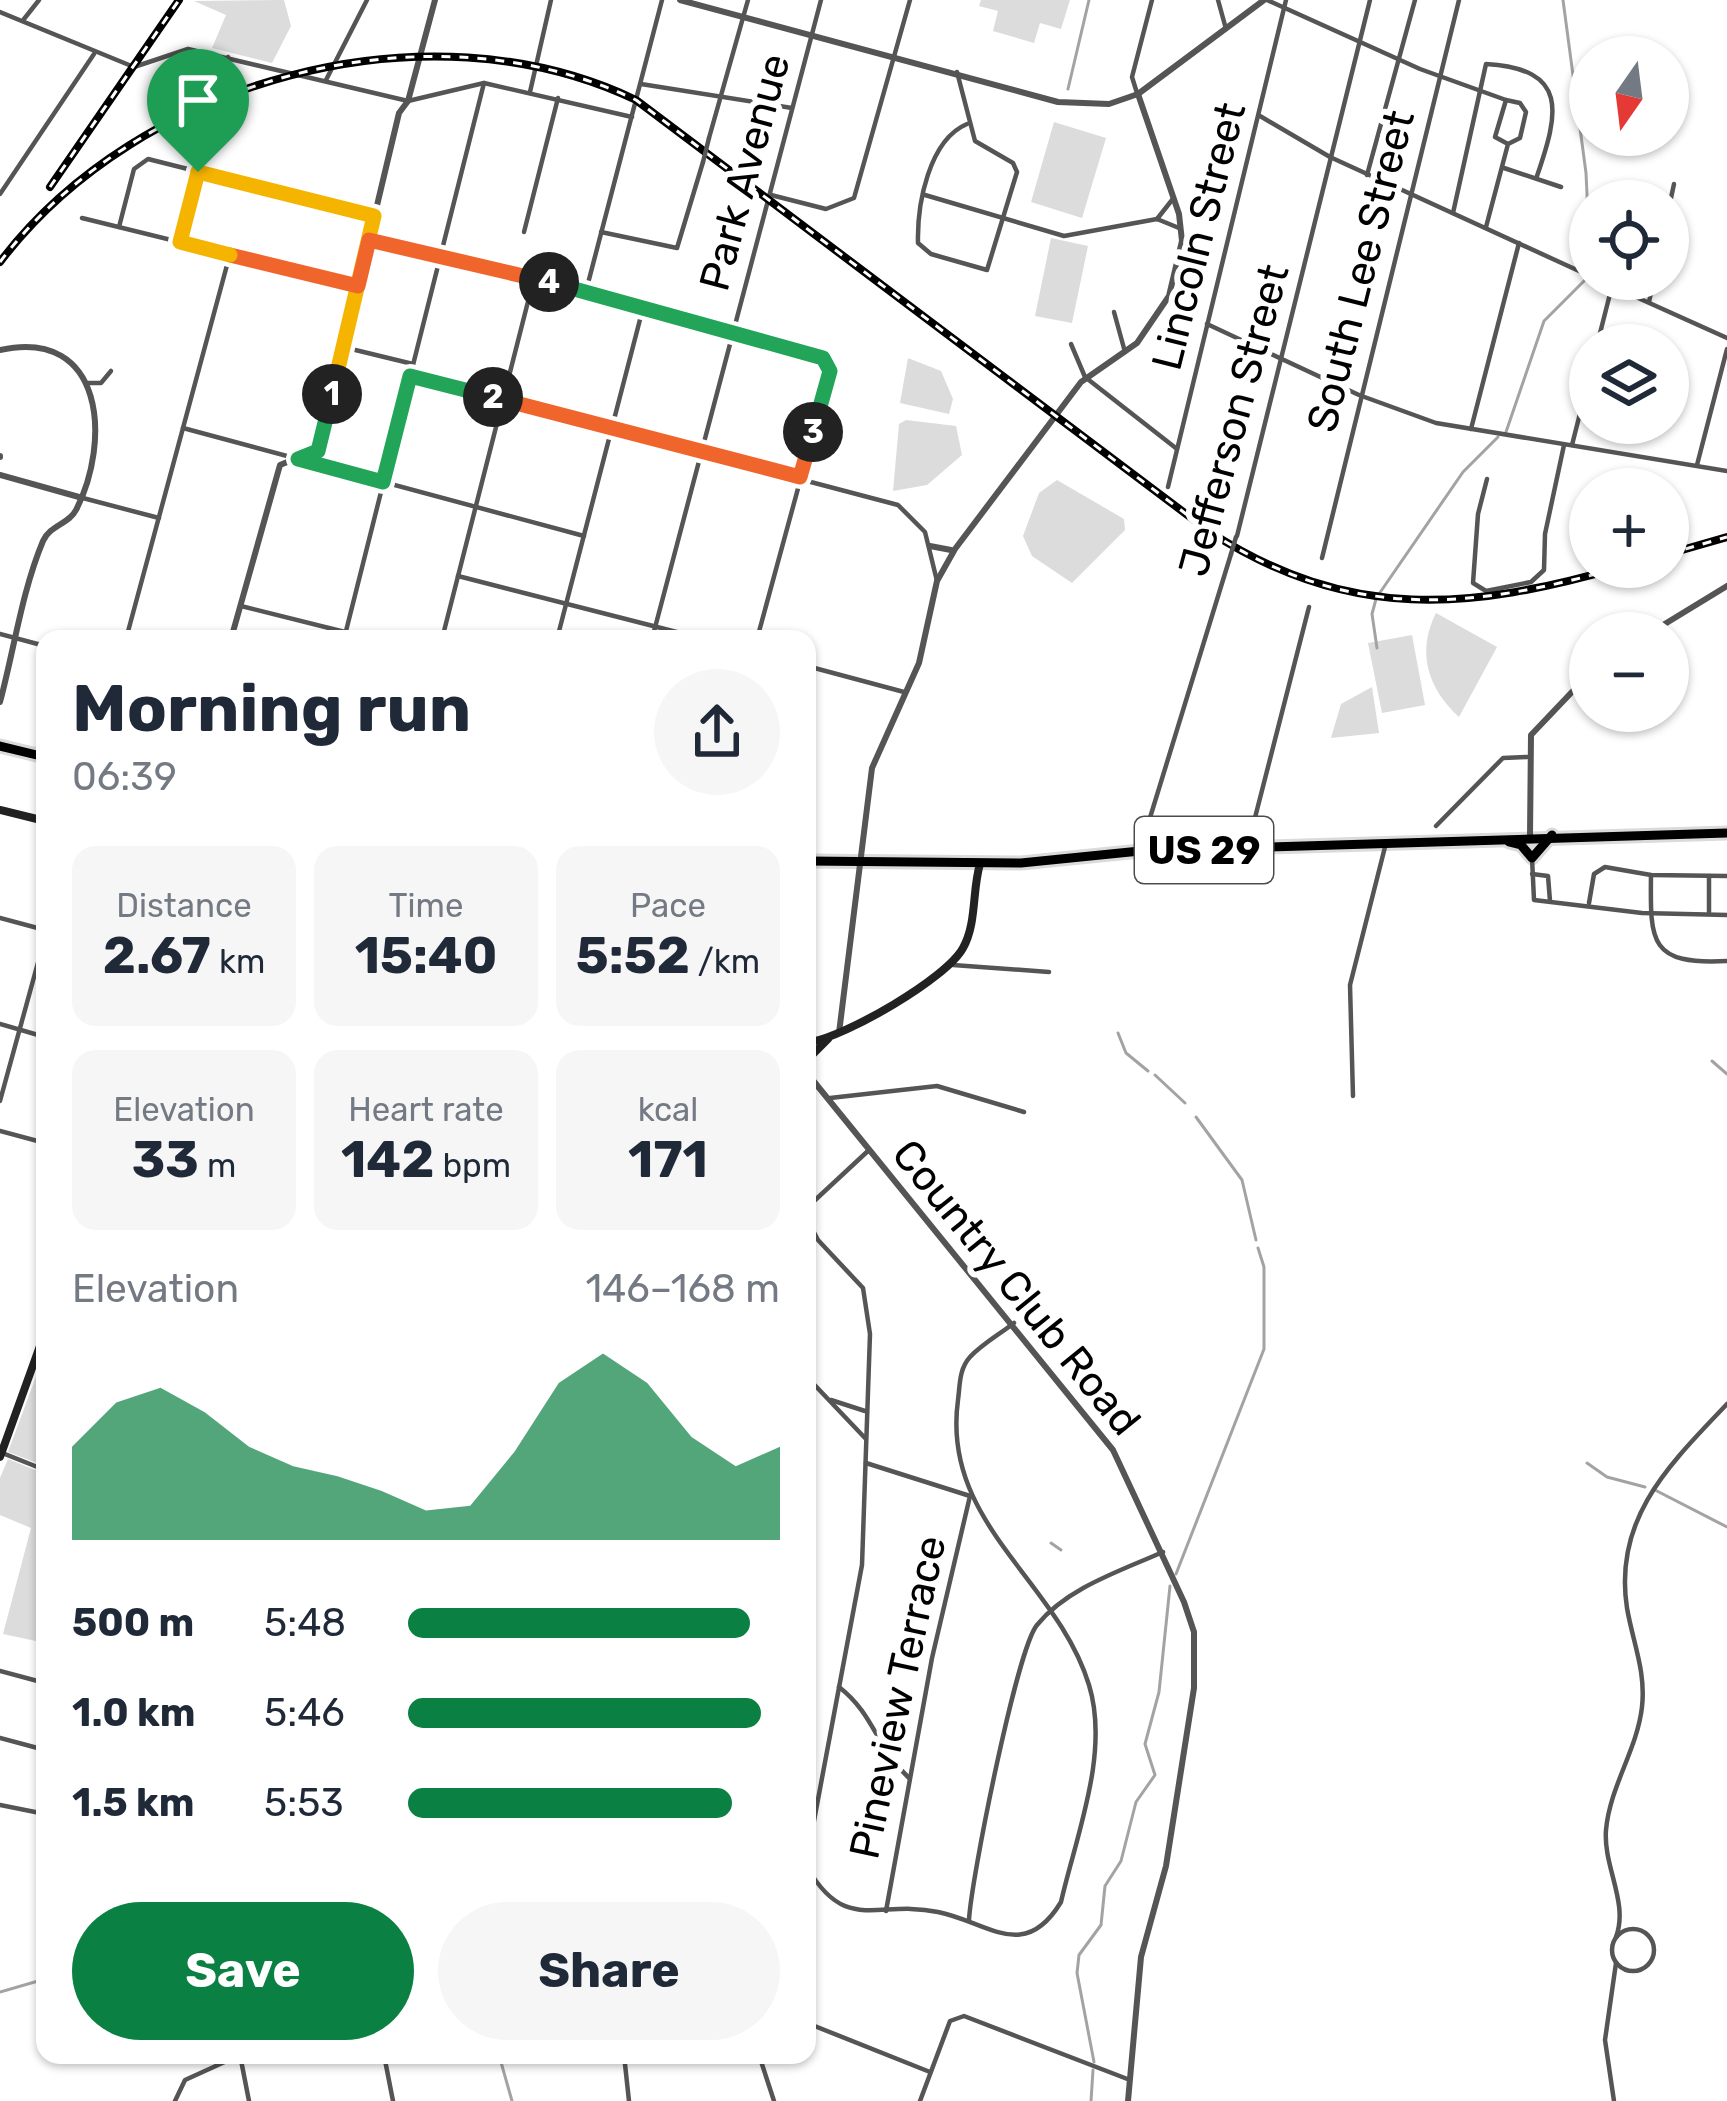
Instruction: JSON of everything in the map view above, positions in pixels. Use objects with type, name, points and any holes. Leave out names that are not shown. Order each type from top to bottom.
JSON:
[{"type":"main road","points":[[0,746],[36,755]]},
{"type":"main road","points":[[0,810],[36,819]]},
{"type":"main road","name":"US 29","points":[[816,861],[980,864],[1140,851],[1727,833]]},
{"type":"main road","points":[[1480,839],[1521,845],[1532,858],[1552,835]]},
{"type":"main road","points":[[816,1040],[839,1033],[948,964],[968,937],[980,864]]},
{"type":"main road","points":[[816,1051],[829,1038]]},
{"type":"main road","points":[[1,1454],[36,1357]]},
{"type":"street","points":[[23,21],[39,0]]},
{"type":"street","points":[[325,81],[367,0]]},
{"type":"street","points":[[234,630],[279,466],[318,451],[399,113],[408,101],[435,0]]},
{"type":"street","points":[[530,92],[551,0]]},
{"type":"street","points":[[586,292],[662,0]]},
{"type":"street","points":[[680,0],[1058,102],[1109,104],[1138,94],[1265,0],[1285,3],[1477,92],[1520,103],[1526,112],[1517,144],[1496,136],[1506,100]]},
{"type":"street","points":[[602,232],[677,248],[748,0]]},
{"type":"street","name":"Park Avenue","points":[[654,630],[821,0]]},
{"type":"street","points":[[769,195],[826,209],[854,198],[910,0]]},
{"type":"street","points":[[937,581],[955,549],[1085,377],[1126,352],[1165,307],[1181,229],[1174,195],[1132,77],[1152,0]]},
{"type":"street","points":[[1217,0],[1226,28]]},
{"type":"street","name":"Jefferson Street","points":[[1140,851],[1236,536],[1370,0]]},
{"type":"street","points":[[1367,175],[1415,0]]},
{"type":"street","name":"South Lee Street","points":[[1322,557],[1459,0]]},
{"type":"street","name":"Lincoln Street","points":[[1168,487],[1285,3]]},
{"type":"street","points":[[0,11],[134,67],[181,48],[408,101],[484,83],[632,117]]},
{"type":"street","points":[[0,194],[94,53]]},
{"type":"street","points":[[207,139],[228,57]]},
{"type":"street","points":[[1453,213],[1486,64],[1529,73],[1548,84],[1555,109],[1537,176]]},
{"type":"street","points":[[958,72],[967,124],[982,150],[1013,163],[1017,172],[991,264],[983,269],[919,248],[925,195],[944,135],[967,124]]},
{"type":"street","points":[[346,630],[484,83]]},
{"type":"street","points":[[641,84],[792,108]]},
{"type":"street","points":[[524,232],[559,98]]},
{"type":"street","points":[[1259,116],[1367,175],[1569,267]]},
{"type":"street","points":[[1486,227],[1508,144]]},
{"type":"street","points":[[119,227],[140,161],[374,216]]},
{"type":"street","points":[[1504,168],[1561,187]]},
{"type":"street","points":[[180,242],[198,172]]},
{"type":"street","points":[[925,195],[1077,238],[1157,219],[1181,229]]},
{"type":"street","points":[[1157,219],[1174,195]]},
{"type":"street","points":[[82,218],[358,286]]},
{"type":"street","points":[[369,240],[534,278],[810,352],[828,362],[830,371],[760,630]]},
{"type":"street","points":[[1471,429],[1519,243]]},
{"type":"street","points":[[128,630],[230,254]]},
{"type":"street","points":[[444,630],[534,278]]},
{"type":"street","points":[[1644,300],[1727,338]]},
{"type":"street","points":[[560,630],[644,308]]},
{"type":"street","points":[[1114,312],[1126,352]]},
{"type":"street","points":[[1207,325],[1414,416],[1727,471]]},
{"type":"street","points":[[1071,344],[1085,377],[1177,449]]},
{"type":"street","points":[[0,350],[25,346],[53,352],[87,383],[97,423],[73,514],[45,536],[0,702]]},
{"type":"street","points":[[343,347],[413,364]]},
{"type":"street","points":[[1697,466],[1727,349]]},
{"type":"street","points":[[87,383],[101,383],[111,371]]},
{"type":"street","points":[[410,376],[800,477],[905,509],[930,545],[937,581],[928,638],[872,768],[839,1033]]},
{"type":"street","points":[[183,428],[584,536]]},
{"type":"street","points":[[1487,478],[1478,514],[1473,583],[1486,591],[1531,582],[1544,570],[1545,534],[1569,443]]},
{"type":"street","points":[[0,475],[159,518]]},
{"type":"street","points":[[930,545],[944,552],[955,549]]},
{"type":"street","points":[[458,576],[667,630]]},
{"type":"street","points":[[1684,612],[1727,586]]},
{"type":"street","points":[[241,606],[323,630]]},
{"type":"street","points":[[1247,848],[1309,607]]},
{"type":"street","points":[[0,634],[36,644]]},
{"type":"street","points":[[816,668],[904,692]]},
{"type":"street","points":[[1530,836],[1527,757],[1538,723],[1569,693]]},
{"type":"street","points":[[1436,826],[1503,758],[1527,757]]},
{"type":"street","points":[[1353,1096],[1349,985],[1386,842]]},
{"type":"street","points":[[1532,858],[1534,901],[1727,915]]},
{"type":"street","points":[[1589,903],[1598,868],[1651,875],[1727,876]]},
{"type":"street","points":[[1532,874],[1548,876],[1550,901]]},
{"type":"street","points":[[1651,875],[1654,941],[1663,953],[1680,961],[1727,961]]},
{"type":"street","points":[[1708,914],[1709,876]]},
{"type":"street","points":[[0,919],[36,930]]},
{"type":"street","points":[[948,964],[1049,972]]},
{"type":"street","points":[[0,1101],[36,968]]},
{"type":"street","points":[[0,1024],[36,1034]]},
{"type":"street","name":"Country Club Road","points":[[816,1079],[1113,1450],[1163,1552],[1194,1632],[1196,1660],[1166,1866],[1141,1957],[1128,2101]]},
{"type":"street","points":[[829,1099],[937,1086],[1024,1112]]},
{"type":"street","points":[[0,1131],[36,1141]]},
{"type":"street","points":[[816,1199],[869,1150]]},
{"type":"street","points":[[816,1236],[863,1288],[870,1334],[862,1565],[816,1808]]},
{"type":"street","points":[[816,1883],[843,1907],[925,1910],[1012,1936],[1034,1932],[1050,1921],[1061,1902],[1094,1752],[1089,1684],[970,1496],[956,1453],[962,1371],[971,1356],[1014,1323]]},
{"type":"street","points":[[816,1386],[865,1438]]},
{"type":"street","points":[[829,1400],[866,1411]]},
{"type":"street","points":[[1614,2101],[1606,2040],[1615,1987],[1612,1950],[1621,1915],[1606,1834],[1643,1696],[1642,1662],[1625,1594],[1629,1538],[1655,1482],[1727,1404]]},
{"type":"street","points":[[1,1454],[36,1467]]},
{"type":"street","points":[[866,1463],[970,1496]]},
{"type":"street","name":"Pineview Terrace","points":[[886,1911],[909,1778],[970,1496]]},
{"type":"street","points":[[969,1921],[1026,1648],[1048,1613],[1079,1592],[1163,1552]]},
{"type":"street","points":[[0,1671],[36,1681]]},
{"type":"street","points":[[838,1687],[866,1708],[887,1758],[909,1778]]},
{"type":"street","points":[[0,1738],[36,1748]]},
{"type":"street","points":[[0,1805],[36,1812]]},
{"type":"street","points":[[1615,1987],[1647,1966],[1654,1954],[1650,1937],[1621,1915]]},
{"type":"street","points":[[1616,1937],[1638,1929]]},
{"type":"street","points":[[1616,1963],[1635,1971]]},
{"type":"street","points":[[920,2101],[950,2021],[964,2016],[1130,2080]]},
{"type":"street","points":[[816,2027],[931,2072]]},
{"type":"street","points":[[175,2101],[185,2080],[220,2064]]},
{"type":"street","points":[[242,2064],[249,2101]]},
{"type":"street","points":[[386,2064],[393,2101]]},
{"type":"street","points":[[625,2064],[629,2101]]},
{"type":"street","points":[[761,2064],[774,2101]]},
{"type":"shaded area","points":[[284,0],[291,26],[272,63],[212,48],[226,15],[194,1]]},
{"type":"shaded area","points":[[981,0],[1070,0],[1061,29],[1040,23],[1034,43],[993,31],[998,11],[979,6]]},
{"type":"shaded area","points":[[1054,122],[1106,138],[1082,218],[1031,202]]},
{"type":"shaded area","points":[[1051,238],[1088,246],[1072,323],[1035,316]]},
{"type":"shaded area","points":[[908,358],[941,371],[953,399],[949,414],[900,403]]},
{"type":"shaded area","points":[[906,420],[956,426],[962,455],[927,485],[893,491],[899,424]]},
{"type":"shaded area","points":[[1057,480],[1124,519],[1125,530],[1072,583],[1032,556],[1023,536],[1039,493]]},
{"type":"shaded area","points":[[1436,613],[1497,647],[1459,717],[1428,669],[1427,642]]},
{"type":"shaded area","points":[[1412,635],[1425,705],[1382,713],[1368,643]]},
{"type":"shaded area","points":[[1372,687],[1379,733],[1331,738],[1341,704]]},
{"type":"shaded area","points":[[36,1376],[36,1463],[8,1452]]},
{"type":"shaded area","points":[[8,1459],[36,1470],[36,1641],[3,1634],[31,1528],[0,1515],[0,1478]]},
{"type":"waterway","points":[[1068,89],[1089,0]]},
{"type":"waterway","points":[[1563,0],[1586,180]]},
{"type":"waterway","points":[[1506,432],[1544,321],[1569,296]]},
{"type":"waterway","points":[[1379,594],[1463,472],[1498,437]]},
{"type":"waterway","points":[[1376,599],[1372,614],[1377,648]]},
{"type":"waterway","points":[[1118,1033],[1126,1053],[1148,1071]]},
{"type":"waterway","points":[[1712,1061],[1727,1074]]},
{"type":"waterway","points":[[1155,1075],[1185,1103]]},
{"type":"waterway","points":[[1196,1117],[1242,1180],[1256,1240]]},
{"type":"waterway","points":[[1176,1574],[1264,1349],[1264,1267],[1258,1248]]},
{"type":"waterway","points":[[1587,1463],[1607,1477],[1645,1487]]},
{"type":"waterway","points":[[1655,1490],[1727,1527]]},
{"type":"waterway","points":[[1051,1543],[1061,1550]]},
{"type":"waterway","points":[[1094,2062],[1077,1973],[1079,1955],[1101,1925],[1105,1886],[1121,1861],[1136,1802],[1155,1775],[1145,1744],[1159,1692],[1170,1586]]},
{"type":"waterway","points":[[0,1992],[36,1982]]},
{"type":"waterway","points":[[502,2064],[512,2101]]},
{"type":"waterway","points":[[1091,2101],[1093,2070]]},
{"type":"railway","points":[[50,187],[179,0]]},
{"type":"railway","points":[[0,262],[58,199],[128,146],[207,104],[291,75],[379,59],[468,58],[554,71],[636,100],[1210,532],[1261,561],[1362,594],[1411,599],[1462,599],[1569,581]]},
{"type":"railway","points":[[1689,548],[1727,537]]},
{"type":"route","points":[[198,172],[180,242],[358,286],[369,240],[534,278],[810,352],[828,362],[830,371],[800,477],[410,376],[383,482],[298,459],[319,449],[369,240],[374,216],[198,172]]}]
